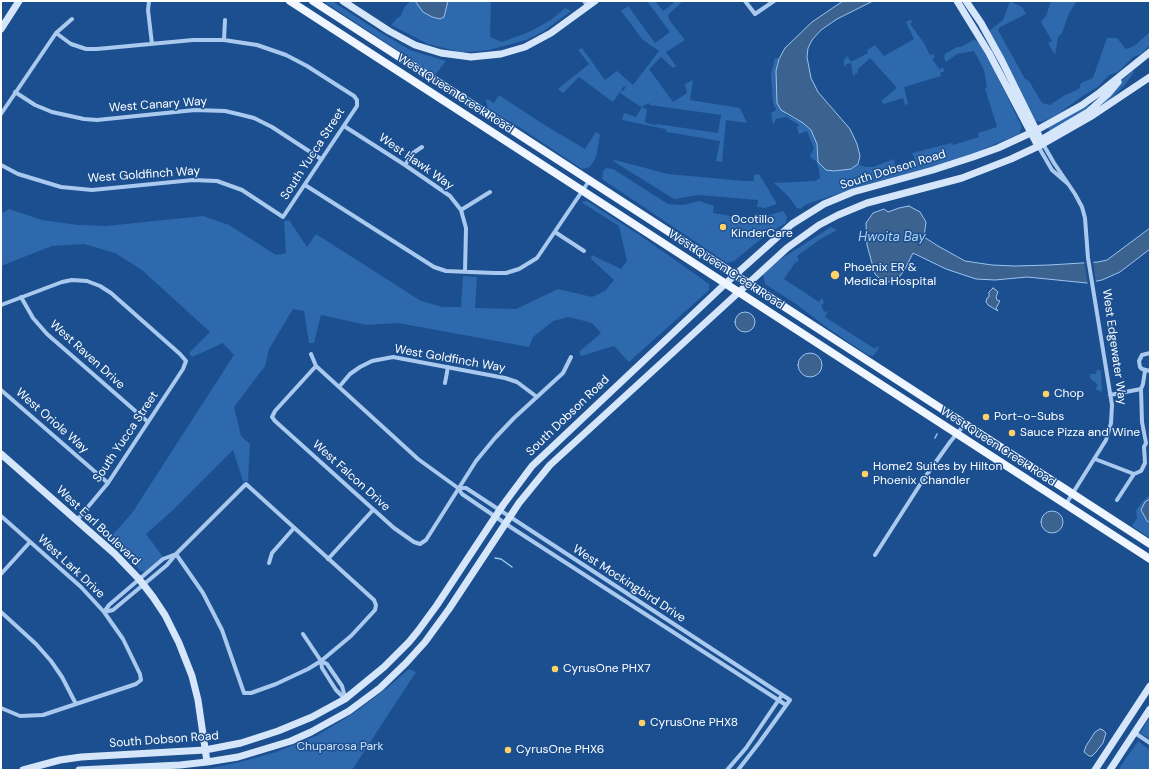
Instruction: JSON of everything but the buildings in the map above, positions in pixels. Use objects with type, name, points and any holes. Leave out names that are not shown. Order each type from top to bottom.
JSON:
[{"type":"main road","points":[[1,29],[19,1]]},
{"type":"main road","name":"West Queen Creek Road","points":[[290,1],[1150,559]]},
{"type":"main road","name":"West Queen Creek Road","points":[[313,1],[1150,544]]},
{"type":"main road","points":[[344,1],[352,3],[389,31],[415,45],[449,55],[471,57],[501,54],[525,47],[551,33],[586,4],[595,1]]},
{"type":"main road","name":"West Edgewater Way","points":[[957,1],[1041,143]]},
{"type":"main road","name":"West Edgewater Way","points":[[966,1],[998,52],[1034,131]]},
{"type":"main road","name":"South Dobson Road","points":[[23,770],[60,760],[81,757],[205,750],[241,743],[278,731],[312,717],[345,699],[372,679],[409,642],[437,605],[524,474],[541,456],[725,284],[792,224],[824,204],[864,188],[933,170],[973,157],[1034,131],[1082,105],[1129,70],[1150,52]]},
{"type":"main road","points":[[1041,143],[1093,108],[1108,94],[1129,70]]},
{"type":"main road","name":"South Dobson Road","points":[[79,770],[207,762],[238,757],[292,741],[349,711],[380,688],[416,653],[433,632],[528,490],[550,465],[786,248],[819,225],[867,203],[962,178],[1011,159],[1090,118],[1150,77]]},
{"type":"main road","points":[[431,92],[442,93],[465,108],[469,109],[476,107]]},
{"type":"main road","name":"West Earl Boulevard","points":[[1,454],[115,554],[141,582],[165,615],[179,643],[192,676],[198,700],[207,762]]},
{"type":"main road","points":[[1095,770],[1150,686]]},
{"type":"main road","points":[[1110,770],[1150,709]]},
{"type":"street","points":[[148,1],[152,44]]},
{"type":"street","points":[[745,1],[755,14],[774,1]]},
{"type":"street","points":[[1,114],[56,33],[72,19]]},
{"type":"street","points":[[56,33],[71,44],[86,49],[193,40],[224,40],[225,20]]},
{"type":"street","name":"South Yucca Street","points":[[224,40],[257,45],[286,55],[348,91],[357,100],[357,106],[284,217]]},
{"type":"street","name":"West Canary Way","points":[[15,92],[36,105],[52,112],[84,119],[97,120],[195,110],[225,111],[254,118],[272,127],[321,159]]},
{"type":"street","name":"West Hawk Way","points":[[344,126],[450,196],[461,210],[466,228],[465,272]]},
{"type":"street","name":"West Edgewater Way","points":[[1041,143],[1052,170],[1069,185],[1080,203],[1086,218],[1088,258],[1112,405],[1111,423],[1106,440],[1073,494],[1065,504]]},
{"type":"street","points":[[405,165],[413,152],[422,147]]},
{"type":"street","name":"West Goldfinch Way","points":[[1,165],[18,174],[61,187],[92,190],[193,180],[217,181],[242,190],[284,217]]},
{"type":"street","points":[[305,185],[434,267],[465,272],[506,273],[519,269],[537,258],[589,180]]},
{"type":"street","points":[[461,210],[490,192]]},
{"type":"street","points":[[555,232],[584,251]]},
{"type":"street","name":"South Yucca Street","points":[[21,297],[62,282],[72,280],[87,281],[100,286],[111,293],[186,361],[183,368],[108,483],[77,520]]},
{"type":"street","points":[[1,305],[21,297]]},
{"type":"street","name":"West Raven Drive","points":[[21,297],[33,318],[47,334],[148,422]]},
{"type":"street","points":[[1117,500],[1134,474],[1141,471],[1145,463],[1144,447],[1146,443],[1142,422],[1141,389],[1148,371],[1140,367],[1139,361],[1144,353],[1150,353]]},
{"type":"street","name":"West Mockingbird Drive","points":[[311,354],[316,366],[338,387],[418,459],[458,488],[462,494],[497,513],[510,517],[790,700],[786,705],[505,524],[497,513],[466,488],[458,488]]},
{"type":"street","points":[[458,488],[476,461],[495,438],[563,374],[572,357]]},
{"type":"street","name":"West Goldfinch Way","points":[[338,387],[350,374],[372,361],[381,358],[400,358],[505,378],[517,382],[537,397]]},
{"type":"street","name":"West Falcon Drive","points":[[316,366],[272,417],[394,528],[414,542],[420,544],[426,540],[458,488]]},
{"type":"street","points":[[445,383],[448,367]]},
{"type":"street","points":[[1110,395],[1141,389]]},
{"type":"street","name":"West Oriole Way","points":[[1,390],[108,483]]},
{"type":"street","points":[[875,555],[923,480],[965,424]]},
{"type":"street","points":[[1095,459],[1134,474]]},
{"type":"street","points":[[104,612],[109,604],[167,565],[176,554],[246,484],[374,600],[376,605],[375,610],[351,636],[321,661],[308,669],[276,684],[251,693],[244,693],[222,630],[203,593],[176,554]]},
{"type":"street","points":[[328,559],[374,510]]},
{"type":"street","name":"West Lark Drive","points":[[1,516],[81,587],[104,612],[123,639],[140,674],[141,680],[136,684],[76,704]]},
{"type":"street","points":[[269,563],[272,554],[294,528]]},
{"type":"street","points":[[1,574],[30,542]]},
{"type":"street","points":[[104,612],[113,610],[162,559],[176,554]]},
{"type":"street","points":[[1,612],[36,644],[51,661],[62,677],[76,704],[43,715],[33,716],[20,716],[1,708]]},
{"type":"street","points":[[657,622],[661,616]]},
{"type":"street","points":[[303,634],[321,661],[322,668],[336,690],[345,699]]},
{"type":"street","points":[[321,661],[327,664],[342,686],[345,699]]},
{"type":"street","points":[[727,770],[746,748],[782,695]]},
{"type":"street","points":[[738,770],[760,743],[786,705]]},
{"type":"street","points":[[1135,733],[1150,743]]},
{"type":"green space","points":[[323,1],[332,1],[410,50],[446,61],[435,75]]},
{"type":"green space","points":[[411,1],[415,1],[423,12],[445,13],[448,1],[491,1],[490,37],[502,42],[529,32],[551,20],[565,8],[571,11],[544,31],[526,40],[489,50],[460,52],[428,44],[391,25],[397,18],[400,17],[405,6]]},
{"type":"green space","points":[[647,1],[655,1],[663,11],[676,1],[682,2],[668,15],[670,21],[685,40],[666,52],[676,66],[673,68],[661,57],[649,69],[673,102],[687,93],[685,84],[693,80],[690,100],[740,108],[747,123],[726,120],[722,162],[716,161],[720,141],[667,132],[665,129],[622,120],[624,113],[636,117],[642,107],[647,109],[645,122],[650,124],[718,133],[721,115],[650,105],[649,103],[641,107],[620,93],[626,87],[624,86],[613,102],[579,77],[563,93],[558,89],[589,64],[578,50],[582,48],[605,80],[617,71],[633,85],[659,51],[643,40],[621,11],[628,6],[655,43],[670,32]]},
{"type":"green space","points":[[1010,1],[1022,7],[1026,14],[1000,27],[998,30],[1025,79],[1029,81],[1042,103],[1050,105],[1065,95],[1079,89],[1081,83],[1093,78],[1107,38],[1117,38],[1126,49],[1134,46],[1150,32],[1150,45],[1141,54],[1133,57],[1118,72],[1109,75],[1098,87],[1084,95],[1058,114],[1042,122],[1036,121],[989,31],[1003,20]]},
{"type":"green space","points":[[1051,1],[1077,1],[1069,13],[1062,33],[1058,37],[1055,55],[1048,43],[1052,41],[1041,22],[1046,16]]},
{"type":"green space","points":[[910,20],[913,21],[910,24],[924,43],[930,55],[933,54],[935,57],[932,59],[940,70],[942,67],[945,71],[940,73],[941,76],[904,87],[908,104],[905,105],[903,98],[884,104],[881,101],[897,88],[870,58],[857,70],[858,72],[853,76],[851,63],[846,64],[847,68],[844,65],[844,60],[847,56],[851,62],[868,53],[867,50],[875,45],[884,56],[914,39],[906,22]]},
{"type":"green space","points":[[973,40],[978,41],[1022,127],[1019,134],[972,154],[942,164],[871,183],[807,204],[800,209],[797,208],[788,196],[774,183],[815,181],[820,178],[816,161],[811,158],[810,155],[814,149],[807,131],[799,134],[797,127],[799,125],[786,117],[776,119],[773,125],[771,113],[776,110],[773,102],[771,74],[775,58],[779,59],[776,71],[786,115],[803,123],[811,130],[817,144],[818,162],[834,171],[851,169],[858,164],[865,167],[873,167],[894,159],[895,165],[915,160],[912,153],[952,143],[953,145],[979,137],[978,133],[997,127],[985,88],[987,87],[984,70],[974,51],[957,54],[946,62],[944,58],[945,54]]},
{"type":"green space","points":[[1133,71],[1134,72],[1124,86],[1106,104],[1104,104],[1103,103],[1113,93],[1122,80]]},
{"type":"green space","points":[[499,95],[585,149],[596,132],[600,135],[596,157],[590,167],[582,169],[519,127],[488,109],[487,99],[494,103]]},
{"type":"green space","points":[[1087,105],[1090,106],[1091,109],[1051,131],[1048,129],[1049,126]]},
{"type":"green space","points":[[615,160],[668,174],[754,181],[754,175],[759,174],[777,204],[765,208],[757,207],[758,200],[699,195],[674,199],[613,161]]},
{"type":"green space","points":[[606,168],[613,169],[668,204],[683,205],[699,201],[714,206],[713,213],[754,220],[756,214],[770,215],[783,211],[787,217],[786,223],[766,235],[734,261],[727,263],[602,179],[603,171]]},
{"type":"green space","points":[[587,201],[641,236],[709,284],[709,290],[629,362],[614,346],[581,356],[579,352],[601,333],[592,323],[569,317],[553,321],[533,337],[529,347],[398,323],[367,325],[321,315],[314,343],[309,343],[304,311],[293,309],[269,349],[265,366],[234,407],[241,436],[250,444],[248,481],[243,481],[233,450],[173,510],[146,534],[163,557],[145,572],[140,571],[120,548],[109,539],[132,513],[234,355],[223,343],[192,357],[189,353],[210,332],[142,270],[115,253],[84,244],[52,246],[1,266],[1,214],[9,209],[42,220],[78,225],[106,226],[203,216],[229,225],[276,255],[286,253],[284,221],[289,220],[307,247],[316,234],[421,301],[443,307],[461,307],[463,276],[477,277],[475,308],[516,309],[558,289],[592,297],[605,291],[614,280],[591,259],[592,255],[621,269],[627,261],[619,226],[581,202]]},
{"type":"green space","points":[[831,227],[837,230],[819,240],[797,256],[799,260],[794,264],[784,279],[819,302],[822,298],[824,303],[821,305],[824,312],[828,311],[825,317],[875,349],[877,346],[879,348],[873,356],[868,355],[829,329],[796,304],[765,284],[763,274],[773,264]]},
{"type":"green space","points":[[1097,369],[1101,371],[1102,392],[1095,389],[1098,385],[1090,378],[1090,374],[1096,374]]},
{"type":"green space","points":[[1150,495],[1150,499],[1145,502],[1147,521],[1150,523],[1150,538],[1132,526],[1137,518],[1136,510]]},
{"type":"green space","name":"Chuparosa Park","points":[[409,669],[416,672],[352,770],[203,770],[276,752],[316,736],[354,713]]},
{"type":"green space","points":[[1150,717],[1150,739],[1140,733]]},
{"type":"green space","points":[[1138,741],[1150,750],[1150,770],[1118,770]]},
{"type":"water","points":[[415,1],[448,1],[444,17],[440,19],[432,17],[423,12]]},
{"type":"water","points":[[843,1],[873,1],[837,19],[821,30],[812,40],[808,48],[807,57],[811,78],[818,92],[850,129],[857,144],[860,156],[858,164],[851,169],[834,171],[826,170],[818,162],[817,144],[811,130],[803,123],[781,110],[777,103],[776,71],[779,59],[785,48],[812,22]]},
{"type":"water","name":"Hwoita Bay","points":[[909,206],[920,212],[926,222],[924,237],[965,261],[992,265],[1015,266],[1098,262],[1107,260],[1150,228],[1150,249],[1120,272],[1102,280],[1087,283],[1027,277],[995,280],[976,279],[946,269],[913,253],[900,276],[891,282],[882,281],[875,274],[867,245],[866,223],[873,213],[884,209],[888,212]]},
{"type":"water","points":[[993,288],[998,292],[996,297],[997,300],[1000,301],[996,308],[998,311],[986,302],[987,298],[989,297],[989,292]]},
{"type":"water","points":[[745,312],[752,315],[755,322],[752,329],[745,332],[738,329],[735,322],[738,315]]},
{"type":"water","points":[[810,353],[819,356],[822,365],[819,374],[810,377],[801,374],[798,365],[801,356]]},
{"type":"water","points":[[1150,499],[1150,523],[1147,521],[1141,510],[1145,502]]},
{"type":"water","points":[[1052,511],[1056,512],[1062,518],[1062,526],[1056,532],[1052,533],[1048,532],[1042,526],[1041,522],[1042,518],[1048,512]]},
{"type":"water","points":[[1100,729],[1106,733],[1103,743],[1092,756],[1089,756],[1084,752],[1086,746],[1095,732]]},
{"type":"pier","points":[[1093,260],[1096,283],[1088,285],[1084,261]]},
{"type":"waterway","points":[[935,438],[937,434]]},
{"type":"waterway","points":[[495,558],[501,559],[512,567]]},
{"type":"place","name":"Ocotillo KinderCare","points":[[723,227]]},
{"type":"place","name":"Phoenix ER & Medical Hospital","points":[[835,275]]},
{"type":"place","name":"Chop","points":[[1046,394]]},
{"type":"place","name":"Port-o-Subs","points":[[986,417]]},
{"type":"place","name":"Sauce Pizza and Wine","points":[[1012,433]]},
{"type":"place","name":"Home2 Suites by Hilton Phoenix Chandler","points":[[865,474]]},
{"type":"place","name":"CyrusOne PHX7","points":[[555,669]]},
{"type":"place","name":"CyrusOne PHX8","points":[[642,723]]},
{"type":"place","name":"CyrusOne PHX6","points":[[508,750]]}]
